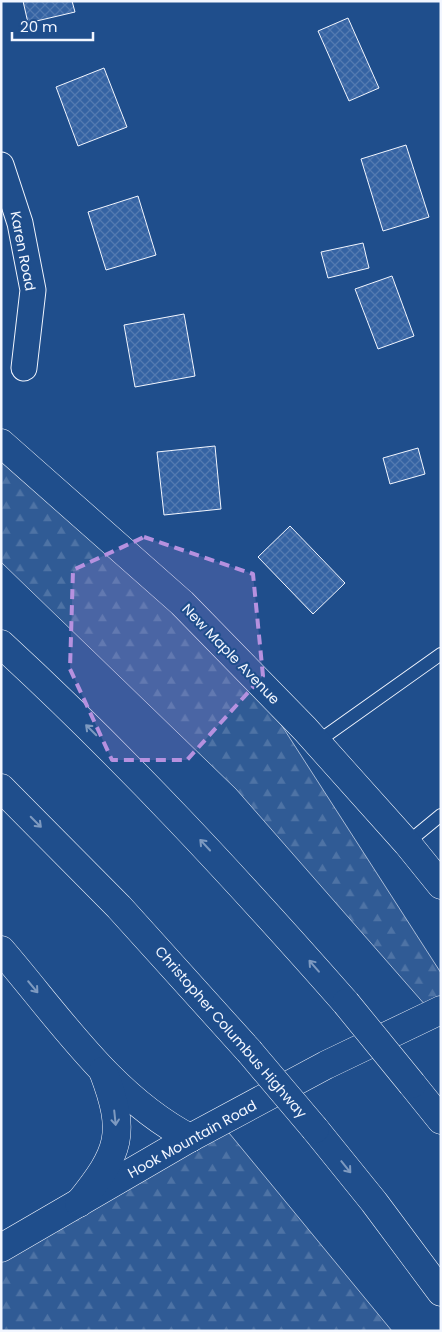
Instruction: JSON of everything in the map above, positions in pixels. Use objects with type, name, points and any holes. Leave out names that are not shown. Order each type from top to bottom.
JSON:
[{"type":"main road","name":"New Maple Avenue","points":[[1,443],[182,603],[317,742],[407,842],[441,886]]},
{"type":"main road","points":[[1,644],[55,694],[195,834],[346,1003],[441,1120]]},
{"type":"main road","name":"Christopher Columbus Highway","points":[[1,788],[126,914],[250,1051],[374,1202],[441,1292]]},
{"type":"main road","points":[[1,950],[103,1071],[167,1126],[190,1138]]},
{"type":"main road","name":"Hook Mountain Road","points":[[1,1248],[190,1138],[326,1065],[441,1010]]},
{"type":"main road","points":[[79,1203],[110,1161],[117,1141],[114,1104],[103,1071]]},
{"type":"street","name":"Karen Road","points":[[1,165],[20,223],[33,290],[24,368]]},
{"type":"lane","points":[[317,742],[441,654]]},
{"type":"lane","points":[[407,842],[441,815]]},
{"type":"highlighted area","points":[[144,537],[253,574],[263,676],[187,760],[112,760],[70,669],[73,570]]},
{"type":"green space","points":[[1,456],[237,656],[441,973],[441,1023],[236,789],[1,562]]},
{"type":"green space","points":[[220,1122],[392,1331],[1,1331],[1,1235]]},
{"type":"building","points":[[23,1],[72,1],[75,12],[28,23]]},
{"type":"building","points":[[348,18],[379,88],[349,101],[318,31]]},
{"type":"building","points":[[104,68],[127,127],[78,146],[56,87]]},
{"type":"building","points":[[406,145],[429,217],[383,231],[361,159]]},
{"type":"building","points":[[138,196],[156,255],[106,270],[88,212]]},
{"type":"building","points":[[363,243],[369,268],[328,278],[321,252]]},
{"type":"building","points":[[392,276],[414,336],[378,349],[355,289]]},
{"type":"building","points":[[184,314],[195,376],[135,387],[124,325]]},
{"type":"building","points":[[215,446],[221,509],[164,515],[157,452]]},
{"type":"building","points":[[418,448],[425,474],[390,484],[383,458]]},
{"type":"building","points":[[290,526],[345,583],[313,614],[258,557]]}]
